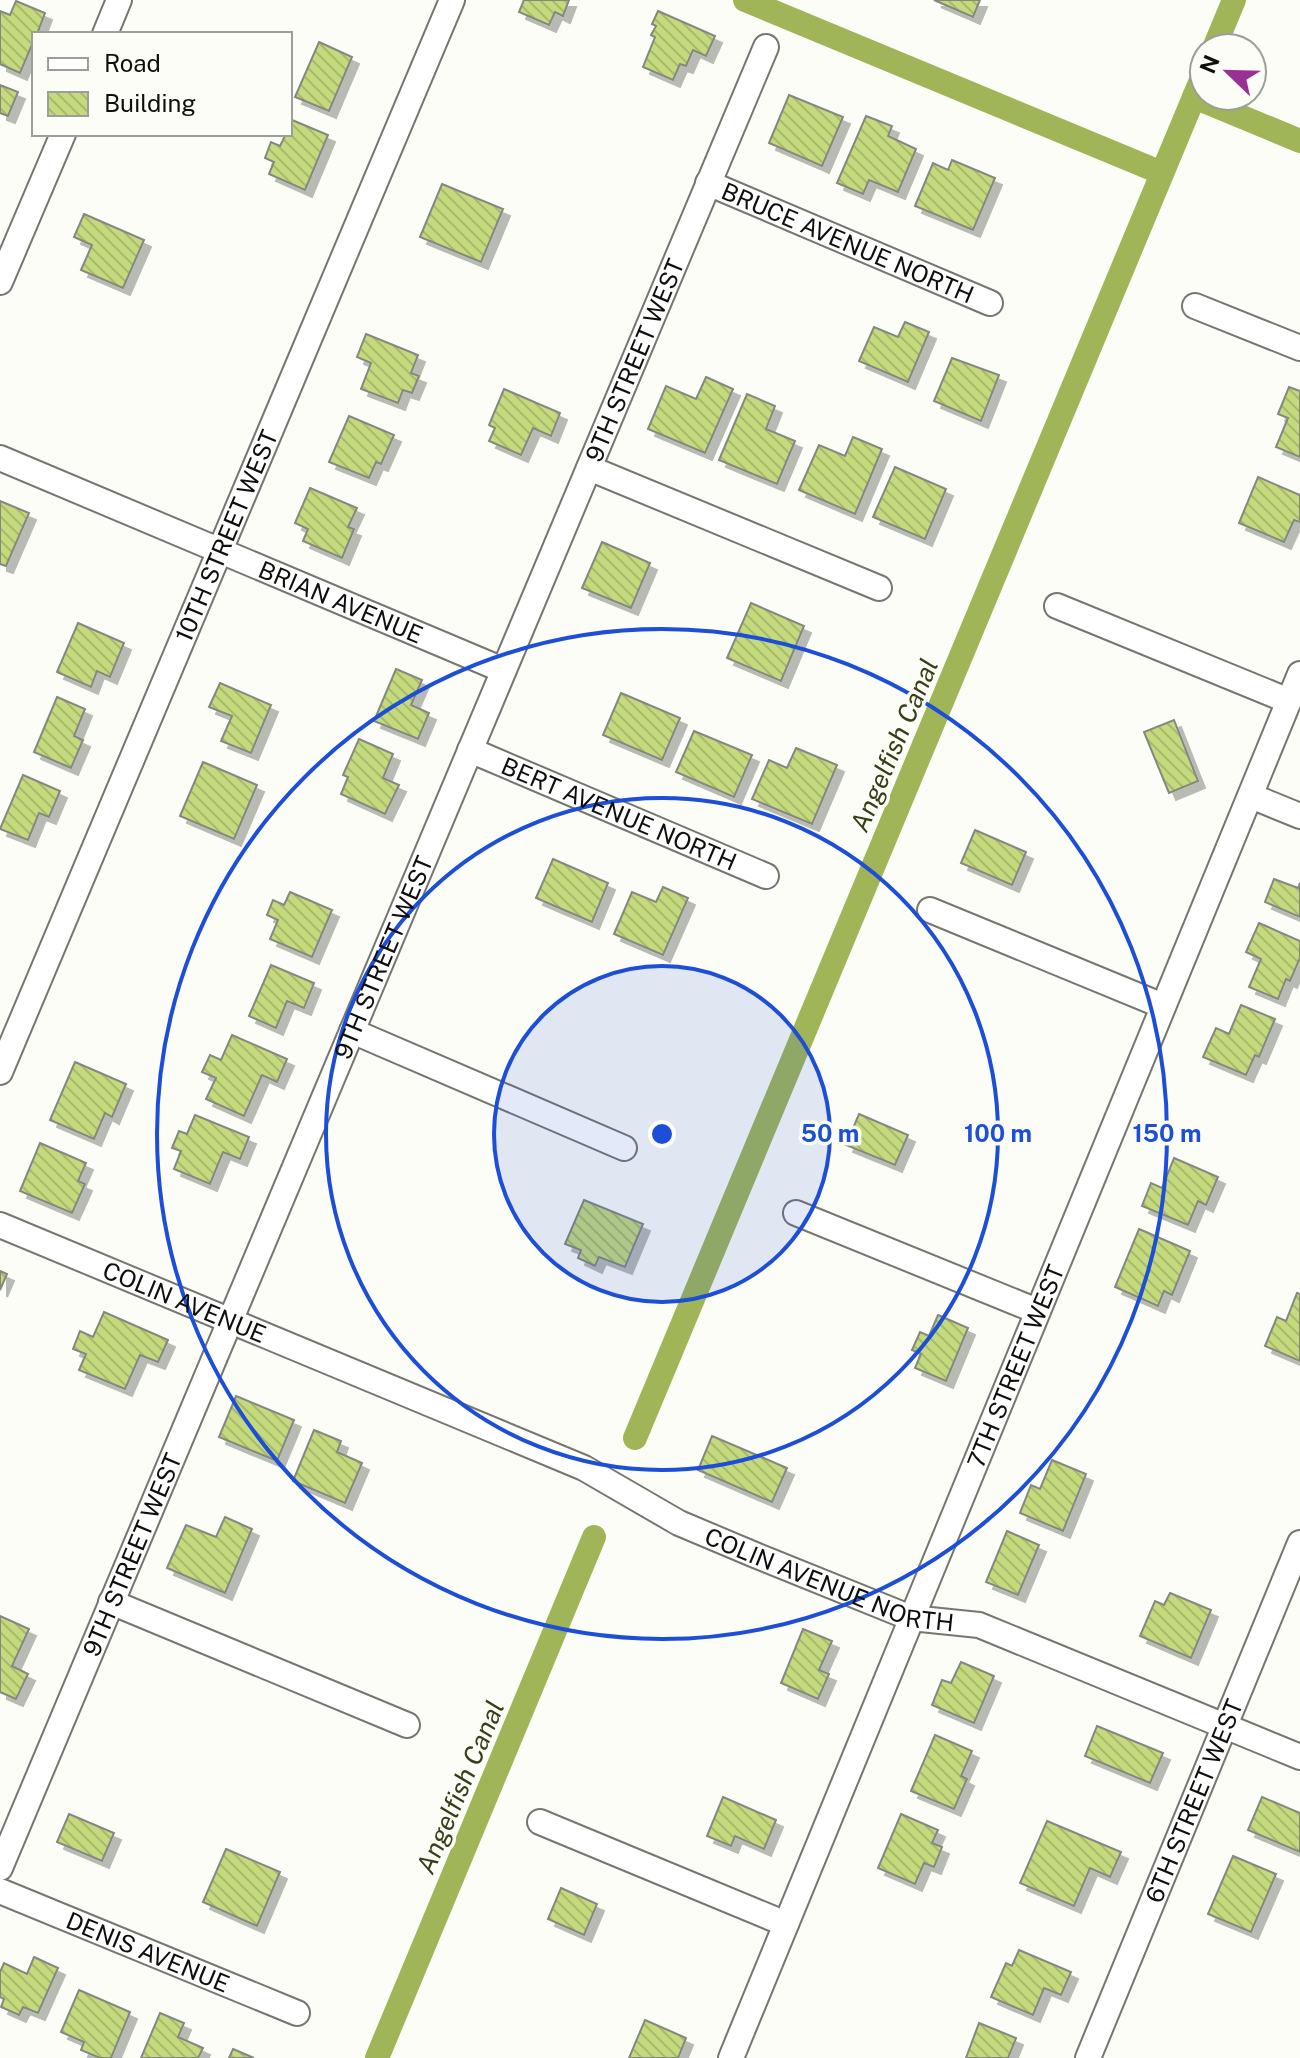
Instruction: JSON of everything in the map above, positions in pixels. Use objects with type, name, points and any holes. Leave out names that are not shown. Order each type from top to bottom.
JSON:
[{"type":"street","points":[[106,32],[119,0]]},
{"type":"street","name":"10TH STREET WEST","points":[[0,1072],[452,0]]},
{"type":"street","name":"9TH STREET WEST","points":[[0,1868],[766,47]]},
{"type":"street","points":[[0,282],[62,136]]},
{"type":"street","name":"BRUCE AVENUE NORTH","points":[[708,183],[990,303]]},
{"type":"street","points":[[1195,306],[1300,348]]},
{"type":"street","name":"BRIAN AVENUE","points":[[0,458],[503,670]]},
{"type":"street","points":[[589,468],[879,588]]},
{"type":"street","points":[[1057,606],[1289,701]]},
{"type":"street","name":"7TH STREET WEST","points":[[731,2058],[1300,674]]},
{"type":"street","name":"BERT AVENUE NORTH","points":[[470,750],[766,876]]},
{"type":"street","points":[[1251,796],[1300,816]]},
{"type":"street","points":[[930,910],[1163,1006]]},
{"type":"street","points":[[352,1031],[624,1148]]},
{"type":"street","points":[[796,1213],[1037,1311]]},
{"type":"street","name":"COLIN AVENUE","points":[[0,1225],[371,1378]]},
{"type":"street","name":"COLIN AVENUE NORTH","points":[[371,1378],[584,1468],[679,1523],[911,1618],[979,1625],[1300,1757]]},
{"type":"street","name":"6TH STREET WEST","points":[[1088,2058],[1300,1543]]},
{"type":"street","points":[[111,1602],[407,1725]]},
{"type":"street","points":[[540,1822],[786,1924]]},
{"type":"street","name":"DENIS AVENUE","points":[[0,1891],[297,2013]]},
{"type":"building","points":[[524,0],[569,0],[563,16],[555,12],[549,25],[519,12]]},
{"type":"building","points":[[934,0],[980,0],[973,17]]},
{"type":"building","points":[[16,1],[45,13],[38,32],[32,32],[32,45],[20,73],[0,64],[0,11],[10,15]]},
{"type":"building","points":[[658,11],[715,36],[706,56],[693,50],[686,66],[680,64],[673,80],[643,67],[655,37],[651,35],[656,26],[652,24]]},
{"type":"building","points":[[319,42],[352,57],[329,111],[295,97]]},
{"type":"building","points":[[0,85],[18,92],[8,116],[0,113]]},
{"type":"building","points":[[789,95],[843,117],[822,166],[769,143]]},
{"type":"building","points":[[866,116],[892,126],[888,136],[916,149],[898,192],[869,180],[863,194],[837,183]]},
{"type":"building","points":[[292,120],[328,135],[305,190],[269,174],[274,162],[265,158],[271,142],[280,146],[285,136],[292,136]]},
{"type":"building","points":[[952,160],[995,178],[973,230],[915,206],[933,163],[948,170]]},
{"type":"building","points":[[442,184],[503,209],[481,262],[420,237]]},
{"type":"building","points":[[84,214],[144,240],[123,288],[81,270],[92,245],[74,237]]},
{"type":"building","points":[[905,322],[929,332],[908,382],[859,361],[874,327],[898,337]]},
{"type":"building","points":[[366,334],[418,355],[411,373],[419,376],[412,393],[403,390],[398,403],[361,389],[371,363],[357,357]]},
{"type":"building","points":[[952,358],[999,375],[981,421],[934,401]]},
{"type":"building","points":[[706,377],[733,389],[705,453],[648,429],[666,386],[696,399]]},
{"type":"building","points":[[1289,387],[1300,391],[1300,457],[1276,447],[1288,418],[1278,414]]},
{"type":"building","points":[[504,389],[560,413],[551,436],[533,428],[521,455],[489,441],[495,428],[489,425]]},
{"type":"building","points":[[747,394],[775,406],[766,429],[795,441],[777,484],[719,460]]},
{"type":"building","points":[[349,416],[394,435],[381,464],[376,462],[369,478],[329,462]]},
{"type":"building","points":[[853,437],[882,449],[855,514],[799,490],[819,445],[845,456]]},
{"type":"building","points":[[895,467],[946,489],[925,539],[873,517]]},
{"type":"building","points":[[1258,477],[1300,495],[1300,522],[1294,520],[1284,542],[1239,523]]},
{"type":"building","points":[[310,488],[357,508],[348,527],[354,529],[342,558],[303,541],[308,529],[295,523]]},
{"type":"building","points":[[0,501],[29,513],[6,566],[0,564]]},
{"type":"building","points":[[602,542],[650,563],[631,608],[582,588]]},
{"type":"building","points":[[751,603],[804,626],[781,681],[727,658]]},
{"type":"building","points":[[78,623],[124,643],[110,677],[97,671],[91,687],[57,672]]},
{"type":"building","points":[[396,669],[422,680],[411,705],[429,713],[418,739],[374,721]]},
{"type":"building","points":[[220,683],[271,705],[251,753],[221,741],[232,716],[209,707]]},
{"type":"building","points":[[621,693],[680,718],[662,760],[603,735]]},
{"type":"building","points":[[57,697],[85,709],[74,736],[83,740],[71,768],[34,752]]},
{"type":"building","points":[[1174,720],[1198,781],[1169,793],[1144,732]]},
{"type":"building","points":[[694,731],[752,755],[734,797],[676,772]]},
{"type":"building","points":[[359,739],[393,754],[383,778],[399,785],[385,814],[341,794],[348,777],[343,775]]},
{"type":"building","points":[[796,748],[837,765],[812,824],[752,799],[769,760],[787,768]]},
{"type":"building","points":[[203,762],[257,785],[234,839],[180,816]]},
{"type":"building","points":[[23,775],[60,791],[49,817],[39,813],[28,840],[0,829]]},
{"type":"building","points":[[975,830],[1026,852],[1012,885],[961,863]]},
{"type":"building","points":[[553,859],[608,883],[592,922],[536,898]]},
{"type":"building","points":[[1274,879],[1298,888],[1300,883],[1300,917],[1265,902]]},
{"type":"building","points":[[663,887],[688,898],[663,955],[614,934],[632,892],[656,902]]},
{"type":"building","points":[[290,892],[332,910],[312,957],[270,939],[278,920],[267,915],[273,900],[284,905]]},
{"type":"building","points":[[1259,923],[1300,941],[1300,958],[1290,981],[1286,979],[1278,999],[1249,987],[1261,959],[1246,952]]},
{"type":"building","points":[[271,965],[314,983],[304,1008],[287,1001],[276,1028],[249,1016]]},
{"type":"building","points":[[1241,1005],[1275,1019],[1259,1057],[1255,1055],[1246,1075],[1203,1057],[1216,1028],[1229,1034]]},
{"type":"building","points":[[232,1035],[287,1059],[277,1082],[262,1075],[244,1116],[206,1099],[216,1078],[202,1072],[210,1055],[221,1060]]},
{"type":"building","points":[[75,1062],[126,1084],[112,1117],[105,1113],[94,1139],[50,1120]]},
{"type":"building","points":[[859,1114],[908,1135],[895,1165],[846,1145]]},
{"type":"building","points":[[195,1115],[249,1137],[240,1159],[223,1152],[210,1184],[174,1169],[181,1151],[172,1148],[179,1131],[187,1134]]},
{"type":"building","points":[[40,1143],[86,1163],[78,1181],[85,1184],[72,1213],[20,1191]]},
{"type":"building","points":[[1174,1158],[1218,1177],[1206,1205],[1198,1201],[1188,1225],[1142,1206],[1151,1183],[1162,1188]]},
{"type":"building","points":[[584,1200],[643,1224],[625,1267],[599,1257],[595,1266],[578,1258],[581,1250],[565,1244]]},
{"type":"building","points":[[1139,1229],[1190,1251],[1172,1295],[1164,1291],[1158,1306],[1115,1287]]},
{"type":"building","points":[[0,1271],[7,1274],[0,1290]]},
{"type":"building","points":[[1297,1293],[1300,1294],[1300,1361],[1265,1346],[1277,1317],[1286,1321]]},
{"type":"building","points":[[104,1312],[168,1340],[158,1362],[140,1355],[125,1389],[79,1370],[86,1354],[73,1349],[80,1331],[93,1337]]},
{"type":"building","points":[[938,1315],[968,1328],[946,1381],[915,1368],[921,1354],[912,1350],[920,1332],[929,1336]]},
{"type":"building","points":[[236,1396],[294,1420],[277,1461],[219,1437]]},
{"type":"building","points":[[314,1430],[341,1441],[337,1452],[362,1463],[345,1503],[293,1481]]},
{"type":"building","points":[[712,1436],[787,1468],[772,1502],[698,1470]]},
{"type":"building","points":[[1052,1460],[1086,1474],[1063,1531],[1020,1513],[1031,1485],[1040,1489]]},
{"type":"building","points":[[225,1517],[252,1529],[225,1593],[167,1568],[186,1525],[216,1537]]},
{"type":"building","points":[[1007,1531],[1039,1545],[1018,1595],[986,1582]]},
{"type":"building","points":[[1170,1593],[1211,1610],[1191,1658],[1140,1636],[1155,1601],[1164,1605]]},
{"type":"building","points":[[0,1616],[29,1629],[12,1666],[28,1674],[16,1699],[0,1692]]},
{"type":"building","points":[[803,1629],[832,1641],[819,1670],[829,1674],[818,1699],[781,1683]]},
{"type":"building","points":[[961,1662],[994,1676],[974,1723],[932,1705],[942,1680],[951,1683]]},
{"type":"building","points":[[1097,1726],[1163,1753],[1150,1783],[1085,1756]]},
{"type":"building","points":[[935,1735],[972,1751],[961,1776],[967,1779],[954,1809],[911,1791]]},
{"type":"building","points":[[723,1797],[776,1820],[764,1849],[735,1836],[731,1846],[707,1836]]},
{"type":"building","points":[[1262,1797],[1300,1813],[1300,1852],[1248,1830]]},
{"type":"building","points":[[69,1814],[114,1833],[102,1861],[57,1842]]},
{"type":"building","points":[[901,1814],[938,1830],[932,1843],[942,1847],[934,1867],[924,1863],[915,1884],[878,1868]]},
{"type":"building","points":[[1047,1821],[1121,1852],[1110,1877],[1090,1868],[1074,1906],[1020,1883]]},
{"type":"building","points":[[226,1849],[280,1872],[257,1926],[203,1902]]},
{"type":"building","points":[[1233,1856],[1276,1874],[1251,1932],[1208,1914]]},
{"type":"building","points":[[561,1888],[597,1904],[584,1935],[548,1919]]},
{"type":"building","points":[[1019,1950],[1071,1972],[1061,1995],[1044,1988],[1033,2015],[991,1997],[1006,1963],[1012,1966]]},
{"type":"building","points":[[34,1957],[58,1968],[38,2013],[23,2007],[19,2015],[1,2007],[4,1999],[0,1997],[0,1972],[4,1963],[27,1974]]},
{"type":"building","points":[[79,1990],[130,2012],[111,2058],[100,2058],[81,2050],[84,2042],[61,2032]]},
{"type":"building","points":[[160,2013],[184,2023],[178,2037],[203,2048],[198,2058],[141,2058]]},
{"type":"building","points":[[645,2020],[686,2038],[678,2058],[629,2058]]},
{"type":"building","points":[[979,2023],[1016,2038],[1008,2058],[966,2058]]},
{"type":"building","points":[[233,2049],[254,2058],[229,2058]]},
{"type":"waterway","points":[[745,0],[1162,173]]},
{"type":"waterway","name":"Angelfish Canal","points":[[1221,32],[1234,0]]},
{"type":"waterway","name":"Angelfish Canal","points":[[635,1438],[1188,111]]},
{"type":"waterway","points":[[1230,112],[1300,141]]},
{"type":"waterway","name":"Angelfish Canal","points":[[377,2058],[594,1537]]}]
